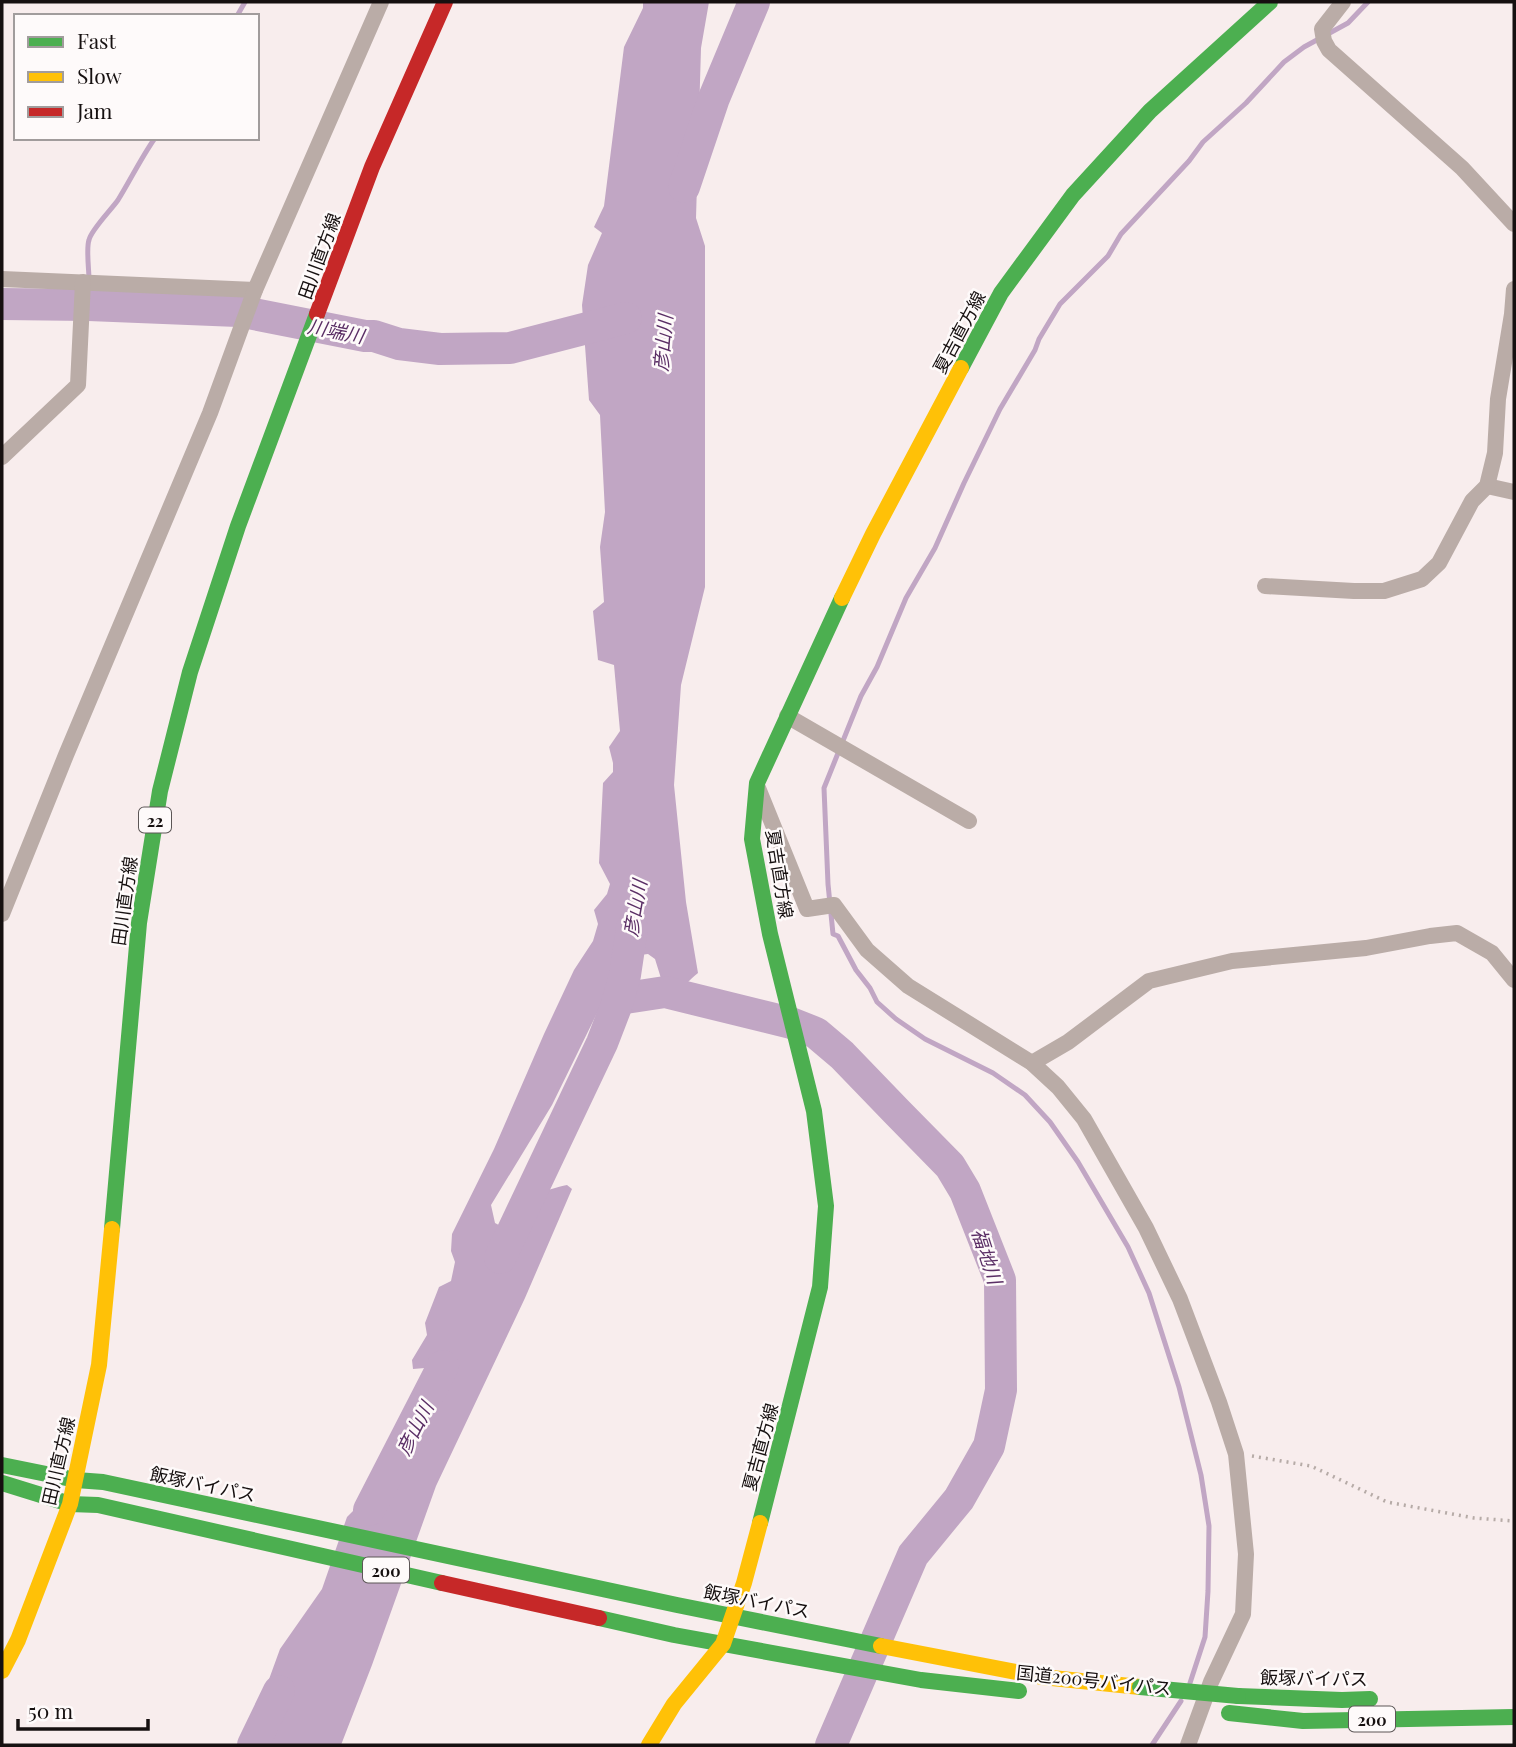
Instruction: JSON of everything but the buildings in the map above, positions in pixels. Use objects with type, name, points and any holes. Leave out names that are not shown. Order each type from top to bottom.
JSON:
[{"type":"main road","name":"田川直方線","points":[[2,1671],[18,1640],[70,1504],[99,1365],[139,923],[160,791],[190,672],[238,526],[372,167],[445,2]]},
{"type":"main road","name":"夏吉直方線","points":[[649,1745],[674,1704],[723,1644],[734,1615],[820,1287],[826,1206],[814,1111],[770,934],[751,839],[757,783],[873,534],[1001,293],[1073,194],[1150,111],[1270,2]]},
{"type":"main road","name":"飯塚バイパス","points":[[2,1465],[76,1480],[103,1482],[677,1605],[1042,1677],[1238,1696],[1381,1699]]},
{"type":"main road","name":"200","points":[[2,1483],[70,1504]]},
{"type":"main road","name":"国道200号バイパス","points":[[70,1504],[98,1505],[674,1635],[921,1680],[1028,1692]]},
{"type":"main road","name":"国道200号バイパス","points":[[1189,1709],[1303,1721],[1514,1717]]},
{"type":"street","points":[[2,914],[210,413],[255,290],[381,2]]},
{"type":"street","points":[[1343,2],[1322,29],[1329,50],[1462,168],[1514,224]]},
{"type":"street","points":[[2,279],[255,290]]},
{"type":"street","points":[[2,457],[78,385],[83,282]]},
{"type":"street","points":[[1265,586],[1384,591],[1422,579],[1438,563],[1472,501],[1486,486],[1495,453],[1498,399],[1514,289]]},
{"type":"street","points":[[1486,486],[1514,492]]},
{"type":"street","points":[[786,716],[969,821]]},
{"type":"street","points":[[757,783],[807,909],[834,905],[867,950],[908,986],[1032,1063],[1058,1087],[1084,1119],[1146,1228],[1180,1299],[1236,1454],[1246,1554],[1243,1614],[1211,1682],[1188,1745]]},
{"type":"street","points":[[1032,1063],[1068,1042],[1149,981],[1232,961],[1366,948],[1457,933],[1492,953],[1514,980]]},
{"type":"path","points":[[1236,1454],[1311,1466],[1387,1502],[1474,1518],[1514,1521]]},
{"type":"water","points":[[643,2],[709,2],[701,48],[696,218],[705,246],[705,587],[681,685],[674,785],[686,902],[698,973],[682,986],[669,990],[664,988],[655,959],[648,954],[640,955],[632,961],[603,1001],[552,1105],[491,1205],[495,1223],[509,1228],[543,1193],[567,1185],[572,1189],[525,1298],[436,1486],[341,1745],[258,1745],[264,1693],[280,1649],[322,1589],[347,1517],[370,1494],[380,1476],[398,1466],[444,1356],[439,1352],[431,1357],[425,1368],[413,1369],[412,1360],[427,1335],[425,1323],[439,1287],[451,1281],[455,1262],[451,1251],[452,1234],[494,1149],[574,970],[593,941],[598,924],[594,910],[607,894],[610,884],[599,863],[603,783],[613,772],[609,747],[620,731],[614,665],[598,660],[593,611],[604,602],[600,547],[605,512],[600,415],[589,400],[582,305],[588,265],[602,233],[594,227],[604,206],[624,47],[643,8]]},
{"type":"waterway","points":[[238,14],[245,2]]},
{"type":"waterway","name":"彦山川","points":[[684,187],[714,98],[754,2]]},
{"type":"waterway","points":[[1190,1683],[1205,1637],[1209,1526],[1201,1475],[1179,1387],[1149,1293],[1128,1247],[1078,1162],[1050,1122],[1025,1095],[993,1073],[925,1039],[896,1019],[877,1002],[856,970],[838,936],[833,934],[824,788],[861,696],[877,667],[906,598],[935,548],[1000,409],[1060,304],[1108,256],[1121,234],[1189,161],[1203,142],[1246,103],[1284,62],[1304,47],[1348,23],[1368,2]]},
{"type":"waterway","points":[[89,279],[88,244],[91,236],[118,200],[154,140]]},
{"type":"waterway","name":"川端川","points":[[2,304],[238,311],[374,336],[399,344],[440,349],[510,348],[626,318]]},
{"type":"waterway","name":"彦山川","points":[[500,1258],[602,1043],[625,975],[632,928]]},
{"type":"waterway","name":"福地川","points":[[619,999],[665,992],[791,1023],[816,1033],[842,1055],[950,1166],[965,1191],[1000,1280],[1001,1390],[989,1446],[959,1499],[913,1555],[831,1745]]},
{"type":"waterway","name":"彦山川","points":[[369,1510],[443,1366]]},
{"type":"waterway","name":"彦山川","points":[[253,1745],[279,1691]]},
{"type":"waterway","points":[[1152,1745],[1181,1701]]},
{"type":"traffic: fast","points":[[961,368],[1001,293],[1073,195],[1150,111],[1270,2]]},
{"type":"traffic: fast","points":[[112,1229],[139,923],[160,791],[190,672],[238,526],[317,314]]},
{"type":"traffic: fast","points":[[760,1523],[820,1287],[826,1206],[814,1111],[770,934],[752,839],[757,783],[842,598]]},
{"type":"traffic: fast","points":[[2,1465],[76,1480],[103,1482],[881,1646]]},
{"type":"traffic: fast","points":[[2,1483],[70,1504],[98,1505],[442,1583]]},
{"type":"traffic: fast","points":[[599,1618],[674,1635],[921,1680],[1019,1691]]},
{"type":"traffic: fast","points":[[1140,1687],[1238,1696]]},
{"type":"traffic: fast","points":[[1238,1696],[1370,1699]]},
{"type":"traffic: fast","points":[[1229,1713],[1303,1721],[1514,1717]]},
{"type":"traffic: slow","points":[[842,598],[961,368]]},
{"type":"traffic: slow","points":[[2,1671],[18,1640],[70,1504],[99,1365],[112,1229]]},
{"type":"traffic: slow","points":[[649,1745],[674,1704],[723,1644],[744,1583],[760,1523]]},
{"type":"traffic: slow","points":[[881,1646],[1042,1677],[1140,1687]]},
{"type":"traffic: jam","points":[[317,314],[372,167],[445,2]]},
{"type":"traffic: jam","points":[[442,1583],[599,1618]]}]
